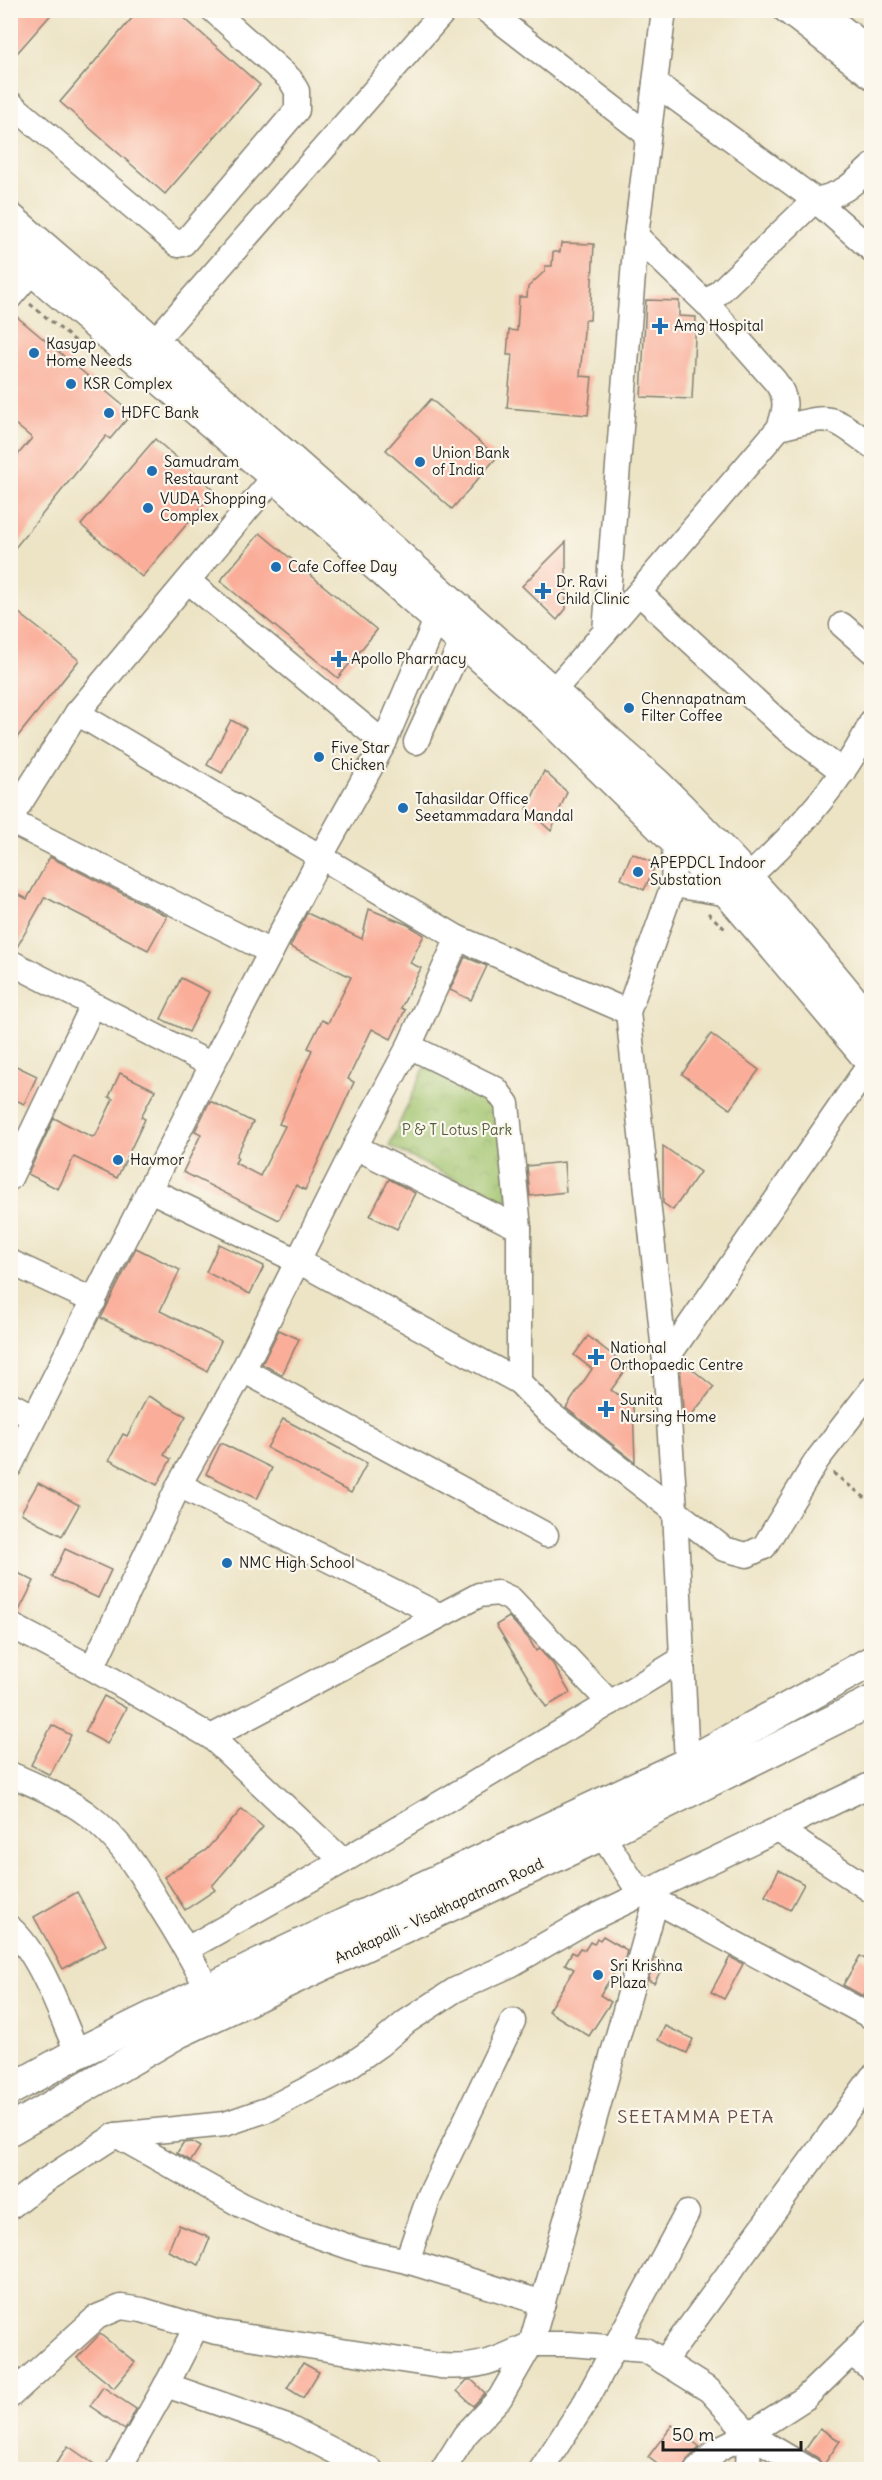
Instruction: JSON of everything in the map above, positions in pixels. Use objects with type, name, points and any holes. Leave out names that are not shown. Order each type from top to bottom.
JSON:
[{"type":"main road","points":[[10,218],[154,342],[282,468]]},
{"type":"main road","points":[[10,251],[282,468],[444,610],[553,690],[691,817],[738,887],[871,1062]]},
{"type":"main road","points":[[444,610],[462,642],[541,710],[675,840],[738,887],[830,972],[872,1024]]},
{"type":"main road","name":"Anakapalli - Visakhapatnam Road","points":[[10,2090],[208,1990],[687,1763],[872,1661]]},
{"type":"main road","name":"Anakapalli - Visakhapatnam Road","points":[[10,2130],[178,2033],[602,1835],[872,1701]]},
{"type":"street","points":[[10,103],[178,245],[183,244],[297,110],[297,91],[290,79],[213,10]]},
{"type":"street","points":[[154,342],[445,10]]},
{"type":"street","points":[[486,10],[648,135]]},
{"type":"street","points":[[605,632],[636,236],[664,10]]},
{"type":"street","points":[[785,10],[872,77]]},
{"type":"street","points":[[819,10],[872,51]]},
{"type":"street","points":[[655,83],[815,200],[872,250]]},
{"type":"street","points":[[707,304],[815,200],[836,196],[843,192],[872,166]]},
{"type":"street","points":[[553,690],[779,428],[784,413],[786,400],[783,390],[707,304],[636,236]]},
{"type":"street","points":[[10,297],[33,270]]},
{"type":"street","points":[[779,428],[824,417],[835,420],[872,446]]},
{"type":"street","points":[[271,952],[10,820],[77,713],[282,468]]},
{"type":"street","points":[[188,581],[384,743]]},
{"type":"street","points":[[639,593],[785,728],[843,772]]},
{"type":"street","points":[[10,1466],[212,1065],[321,856],[384,743],[444,610]]},
{"type":"street","points":[[842,625],[872,651]]},
{"type":"street","points":[[416,742],[462,642]]},
{"type":"street","points":[[77,713],[458,938],[628,1012]]},
{"type":"street","points":[[673,885],[738,887],[816,806],[843,772],[872,721]]},
{"type":"street","points":[[675,840],[673,885],[628,1012],[665,1361],[675,1510],[687,1763]]},
{"type":"street","points":[[92,1668],[179,1485],[243,1370],[355,1147],[409,1046],[458,938]]},
{"type":"street","points":[[10,962],[212,1065]]},
{"type":"street","points":[[10,1178],[93,1005]]},
{"type":"street","points":[[409,1046],[485,1083],[503,1096],[507,1104],[519,1228],[519,1382]]},
{"type":"street","points":[[665,1361],[871,1062]]},
{"type":"street","points":[[355,1147],[519,1228]]},
{"type":"street","points":[[150,1190],[298,1261],[519,1382],[549,1413],[724,1549],[747,1555],[764,1547],[817,1460],[872,1389]]},
{"type":"street","points":[[10,1262],[94,1300]]},
{"type":"street","points":[[243,1370],[546,1535]]},
{"type":"street","points":[[10,1404],[34,1417]]},
{"type":"street","points":[[179,1485],[438,1615]]},
{"type":"street","points":[[211,1737],[479,1594],[498,1593],[512,1599],[610,1703]]},
{"type":"street","points":[[10,1625],[92,1668],[211,1737],[343,1861]]},
{"type":"street","points":[[187,1949],[343,1861],[682,1659]]},
{"type":"street","points":[[10,1774],[59,1797],[87,1814],[109,1832],[129,1854],[187,1949],[208,1990]]},
{"type":"street","points":[[10,2206],[78,2158],[116,2135],[225,2124],[269,2109],[342,2070],[379,2045],[406,2022],[455,1990],[510,1965],[588,1920],[652,1897],[778,1829],[872,1784]]},
{"type":"street","points":[[778,1829],[872,1891]]},
{"type":"street","points":[[602,1835],[632,1881],[652,1897],[872,2017]]},
{"type":"street","points":[[443,2469],[465,2435],[500,2398],[531,2344],[652,1897]]},
{"type":"street","points":[[10,1928],[33,1956],[78,2054]]},
{"type":"street","points":[[407,2261],[429,2197],[513,2021]]},
{"type":"street","points":[[664,2362],[872,2077]]},
{"type":"street","points":[[116,2135],[241,2205],[283,2224],[361,2251],[407,2261],[543,2303]]},
{"type":"street","points":[[541,2469],[586,2401],[687,2212]]},
{"type":"street","points":[[10,2396],[90,2322],[121,2307],[142,2310],[196,2327],[464,2368],[494,2362],[531,2344],[645,2350],[709,2390],[749,2434],[810,2469]]},
{"type":"street","points":[[118,2469],[196,2327]]},
{"type":"street","points":[[698,2469],[718,2449],[749,2434],[805,2398],[872,2333]]},
{"type":"street","points":[[851,2354],[872,2369]]},
{"type":"street","points":[[166,2385],[287,2427],[371,2469]]},
{"type":"street","points":[[747,2469],[749,2434]]},
{"type":"path","points":[[817,1460],[872,1503]]},
{"type":"green space","name":"P & T Lotus Park","points":[[425,1067],[500,1100],[509,1207],[389,1146]]},
{"type":"building","points":[[10,10],[55,10],[10,61]]},
{"type":"building","points":[[139,10],[175,10],[260,85],[165,194],[60,102]]},
{"type":"building","points":[[561,243],[594,244],[590,320],[585,320],[580,376],[592,377],[588,415],[507,408],[512,355],[507,355],[509,330],[517,331],[519,297],[527,297],[528,287],[545,271],[545,266],[552,266],[553,252],[560,252]]},
{"type":"building","points":[[646,300],[679,301],[679,316],[696,317],[692,399],[641,397]]},
{"type":"building","points":[[10,311],[132,413],[110,439],[106,436],[10,554],[10,464],[32,438],[10,420]]},
{"type":"building","points":[[431,399],[497,457],[452,509],[386,450]]},
{"type":"building","name":"VUDA Shopping Complex","points":[[155,439],[215,491],[142,577],[81,525]]},
{"type":"building","points":[[260,533],[377,630],[338,678],[220,581]]},
{"type":"building","points":[[566,542],[566,609],[557,620],[522,586]]},
{"type":"building","points":[[10,606],[79,660],[10,746]]},
{"type":"building","points":[[231,720],[246,728],[222,773],[207,765]]},
{"type":"building","points":[[544,771],[567,792],[551,831],[527,809]]},
{"type":"building","name":"APEPDCL Indoor Substation","points":[[632,853],[656,864],[644,890],[621,879]]},
{"type":"building","points":[[50,857],[167,916],[148,950],[45,897],[16,949],[10,948],[10,890],[27,899]]},
{"type":"building","points":[[369,909],[408,925],[424,935],[410,963],[421,968],[401,1008],[405,1010],[391,1039],[372,1029],[348,1079],[354,1082],[305,1190],[296,1185],[279,1220],[183,1172],[201,1134],[195,1131],[210,1101],[253,1122],[236,1156],[238,1158],[235,1163],[260,1176],[285,1126],[279,1124],[312,1050],[308,1048],[322,1020],[328,1023],[351,977],[290,947],[307,913],[362,939]]},
{"type":"building","points":[[465,957],[487,966],[471,1000],[450,990]]},
{"type":"building","points":[[181,978],[209,992],[189,1032],[161,1019]]},
{"type":"building","points":[[711,1034],[759,1070],[730,1109],[682,1074]]},
{"type":"building","points":[[10,1063],[37,1076],[24,1104],[10,1097]]},
{"type":"building","points":[[120,1073],[155,1090],[141,1117],[145,1119],[117,1178],[74,1157],[58,1189],[28,1174],[54,1118],[92,1137],[96,1135],[113,1099],[109,1097]]},
{"type":"building","points":[[663,1146],[700,1172],[673,1210],[663,1203]]},
{"type":"building","points":[[564,1162],[566,1192],[530,1196],[527,1166]]},
{"type":"building","points":[[389,1179],[415,1193],[397,1229],[370,1216]]},
{"type":"building","points":[[219,1244],[264,1266],[250,1294],[206,1272]]},
{"type":"building","points":[[136,1248],[180,1270],[160,1311],[221,1341],[207,1371],[101,1318]]},
{"type":"building","points":[[279,1330],[299,1339],[282,1375],[262,1364]]},
{"type":"building","points":[[588,1336],[628,1367],[611,1390],[633,1405],[635,1462],[566,1408],[592,1369],[574,1355]]},
{"type":"building","points":[[682,1361],[714,1387],[684,1424],[680,1365]]},
{"type":"building","points":[[148,1396],[186,1416],[164,1455],[171,1459],[157,1485],[109,1460],[123,1434],[127,1436]]},
{"type":"building","points":[[283,1419],[367,1463],[351,1493],[267,1448]]},
{"type":"building","points":[[221,1443],[272,1468],[257,1499],[206,1474]]},
{"type":"building","points":[[38,1483],[79,1505],[62,1536],[21,1513]]},
{"type":"building","points":[[65,1549],[111,1570],[98,1598],[52,1577]]},
{"type":"building","points":[[10,1569],[34,1581],[18,1613],[10,1611]]},
{"type":"building","points":[[509,1617],[529,1639],[536,1651],[539,1649],[553,1664],[570,1693],[546,1707],[496,1625]]},
{"type":"building","points":[[104,1696],[126,1708],[107,1744],[85,1732]]},
{"type":"building","points":[[52,1725],[71,1735],[50,1775],[31,1765]]},
{"type":"building","points":[[242,1809],[263,1827],[212,1886],[215,1890],[185,1910],[164,1877],[206,1850]]},
{"type":"building","points":[[779,1870],[804,1884],[790,1910],[765,1896]]},
{"type":"building","points":[[77,1892],[106,1945],[63,1969],[34,1917]]},
{"type":"building","points":[[603,1936],[627,1950],[623,1967],[619,1965],[600,1995],[611,2002],[589,2036],[548,2011],[574,1969],[565,1964],[572,1952],[576,1954],[580,1948],[585,1950],[590,1942],[594,1944],[597,1938],[600,1940]]},
{"type":"building","points":[[860,1956],[872,1963],[872,1981],[863,1996],[843,1985]]},
{"type":"building","points":[[730,1957],[743,1964],[724,1999],[711,1992]]},
{"type":"building","points":[[655,1958],[665,1963],[654,1983],[648,1980]]},
{"type":"building","points":[[665,2026],[693,2039],[687,2053],[658,2040]]},
{"type":"building","points":[[192,2142],[200,2147],[191,2161],[177,2153],[183,2143]]},
{"type":"building","points":[[179,2225],[210,2238],[199,2265],[168,2251]]},
{"type":"building","points":[[100,2334],[135,2362],[114,2388],[77,2358]]},
{"type":"building","points":[[303,2363],[319,2372],[303,2398],[287,2388]]},
{"type":"building","points":[[467,2380],[472,2380],[485,2393],[473,2406],[457,2391]]},
{"type":"building","points":[[103,2387],[136,2409],[125,2430],[90,2406]]},
{"type":"building","points":[[672,2425],[700,2447],[687,2460],[683,2469],[664,2469],[648,2457]]},
{"type":"building","points":[[820,2428],[840,2441],[823,2466],[818,2458],[805,2450]]},
{"type":"building","points":[[68,2446],[101,2469],[52,2469]]},
{"type":"place","name":"Amg Hospital","points":[[660,326]]},
{"type":"place","name":"Kasyap Home Needs","points":[[34,353]]},
{"type":"place","name":"KSR Complex","points":[[71,384]]},
{"type":"place","name":"HDFC Bank","points":[[109,413]]},
{"type":"place","name":"Union Bank of India","points":[[420,462]]},
{"type":"place","name":"Samudram Restaurant","points":[[152,471]]},
{"type":"place","name":"VUDA Shopping Complex","points":[[148,508]]},
{"type":"place","name":"Cafe Coffee Day","points":[[276,567]]},
{"type":"place","name":"Dr. Ravi Child Clinic","points":[[543,591]]},
{"type":"place","name":"Apollo Pharmacy","points":[[339,659]]},
{"type":"place","name":"Chennapatnam Filter Coffee","points":[[629,708]]},
{"type":"place","name":"Five Star Chicken","points":[[319,757]]},
{"type":"place","name":"Tahasildar Office Seetammadara Mandal","points":[[403,808]]},
{"type":"place","name":"APEPDCL Indoor Substation","points":[[638,872]]},
{"type":"place","name":"Havmor","points":[[118,1160]]},
{"type":"place","name":"National Orthopaedic Centre","points":[[596,1357]]},
{"type":"place","name":"Sunita Nursing Home","points":[[606,1409]]},
{"type":"place","name":"NMC High School","points":[[227,1563]]},
{"type":"place","name":"Sri Krishna Plaza","points":[[598,1975]]},
{"type":"district","name":"SEETAMMA PETA","points":[[696,2117]]}]
